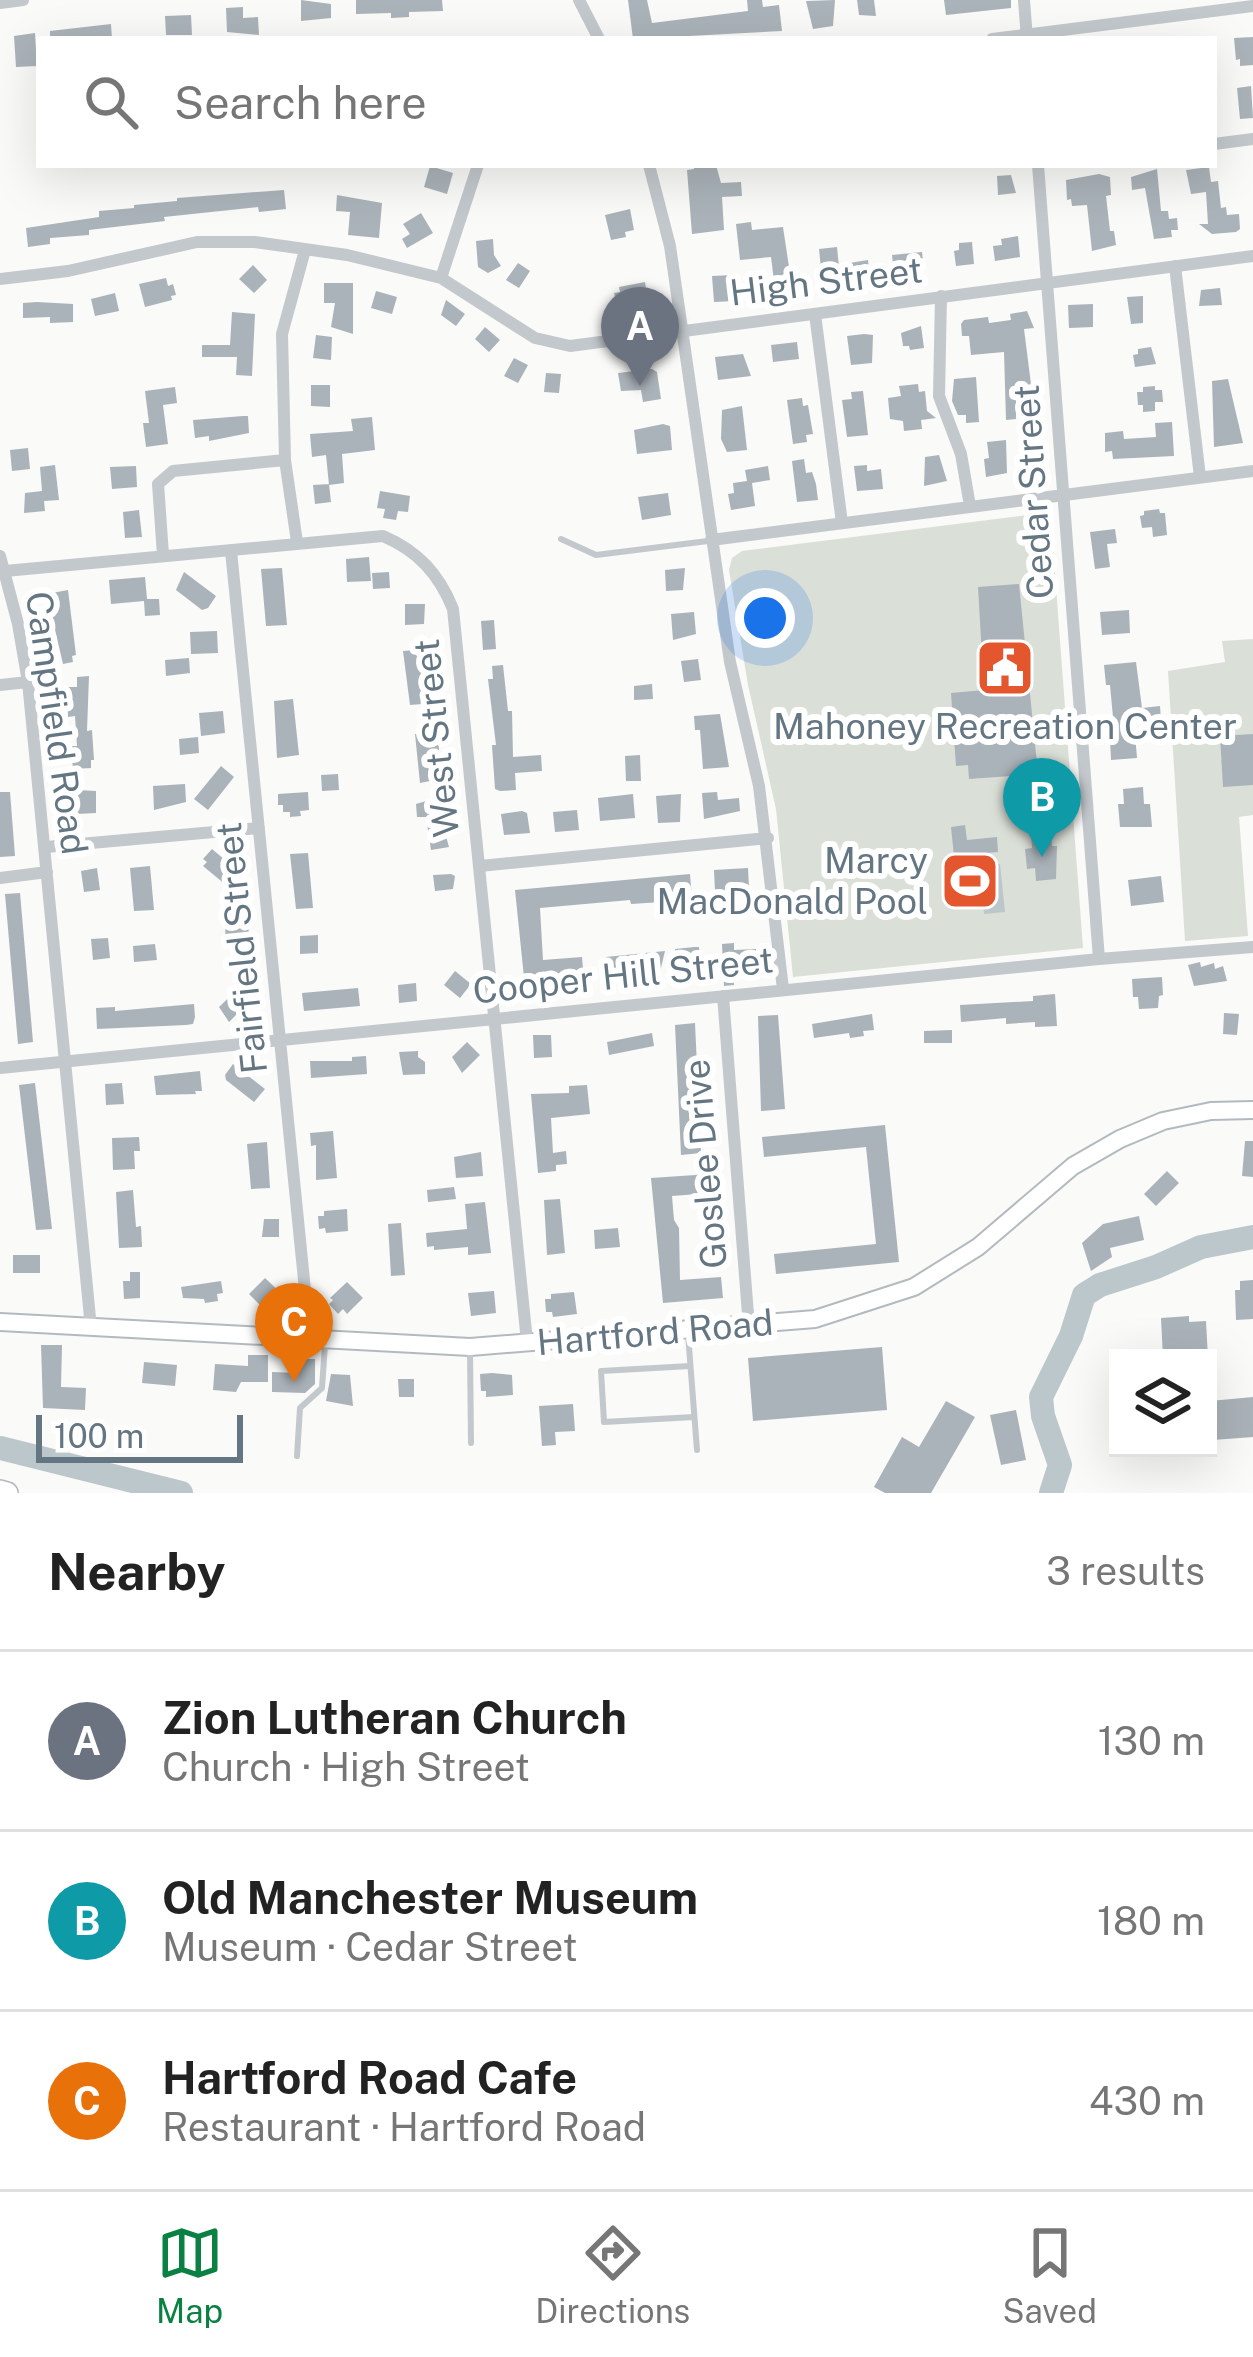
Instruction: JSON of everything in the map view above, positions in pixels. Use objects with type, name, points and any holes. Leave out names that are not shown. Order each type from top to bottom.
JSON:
[{"type":"main road","name":"Hartford Road","points":[[0,1322],[470,1347],[815,1319],[914,1287],[978,1247],[1073,1166],[1120,1139],[1163,1121],[1211,1111],[1253,1110]]},
{"type":"street","points":[[0,3],[23,0]]},
{"type":"street","points":[[579,0],[597,36]]},
{"type":"street","points":[[1024,0],[1027,36]]},
{"type":"street","points":[[1033,36],[1227,5],[1253,6]]},
{"type":"street","points":[[1217,144],[1253,139]]},
{"type":"street","points":[[440,278],[477,168]]},
{"type":"street","points":[[650,168],[670,246],[730,662],[767,838],[782,989]]},
{"type":"street","name":"Cedar Street","points":[[1038,168],[1099,959]]},
{"type":"street","name":"High Street","points":[[0,279],[68,271],[197,242],[256,242],[347,255],[440,278],[535,338],[570,346],[1253,256]]},
{"type":"street","points":[[297,542],[285,460],[282,334],[304,250]]},
{"type":"street","points":[[1175,266],[1200,477]]},
{"type":"street","points":[[941,296],[939,396],[961,454],[970,506]]},
{"type":"street","points":[[815,314],[842,523]]},
{"type":"street","points":[[163,555],[158,484],[173,471],[285,460]]},
{"type":"street","points":[[711,540],[1253,471]]},
{"type":"street","name":"West Street","points":[[5,571],[383,536],[405,546],[444,586],[453,609],[527,1342]]},
{"type":"street","name":"Fairfield Street","points":[[231,550],[280,1040],[317,1341]]},
{"type":"street","name":"Campfield Road","points":[[0,556],[28,682],[92,1328]]},
{"type":"street","points":[[0,685],[28,682]]},
{"type":"street","points":[[46,847],[259,828]]},
{"type":"street","points":[[479,866],[767,838]]},
{"type":"street","points":[[0,878],[47,872]]},
{"type":"street","name":"Cooper Hill Street","points":[[0,1068],[1253,947]]},
{"type":"street","name":"Goslee Drive","points":[[723,996],[749,1327]]},
{"type":"lane","points":[[561,539],[590,555],[711,540]]},
{"type":"lane","points":[[688,1330],[697,1450]]},
{"type":"lane","points":[[297,1456],[300,1408],[322,1388],[317,1341]]},
{"type":"lane","points":[[470,1347],[471,1443]]},
{"type":"lane","points":[[690,1366],[601,1371],[604,1422],[694,1417]]},
{"type":"shaded area","points":[[1043,513],[1051,520],[1083,948],[793,977],[776,809],[748,685],[729,570],[732,558],[742,551]]},
{"type":"shaded area","points":[[1253,639],[1253,815],[1239,817],[1248,936],[1185,941],[1168,671],[1225,662],[1222,641]]},
{"type":"shaded area","points":[[1000,864],[1005,912],[984,914],[982,891],[963,898],[955,895],[959,869]]},
{"type":"building","points":[[301,0],[331,4],[331,18],[301,21]]},
{"type":"building","points":[[356,0],[442,0],[443,11],[391,18],[391,13],[356,14]]},
{"type":"building","points":[[628,0],[647,0],[652,23],[748,11],[747,0],[762,0],[763,7],[779,5],[782,31],[633,36]]},
{"type":"building","points":[[835,0],[833,26],[813,29],[806,1]]},
{"type":"building","points":[[857,0],[874,0],[876,16],[859,15]]},
{"type":"building","points":[[944,0],[1011,0],[1011,8],[946,15]]},
{"type":"building","points":[[243,7],[243,18],[258,17],[259,35],[227,32],[226,8]]},
{"type":"building","points":[[191,15],[192,35],[166,35],[165,16]]},
{"type":"building","points":[[111,24],[112,36],[50,36],[50,31]]},
{"type":"building","points":[[35,33],[36,66],[16,67],[14,36]]},
{"type":"building","points":[[1253,37],[1253,65],[1240,66],[1234,38]]},
{"type":"building","points":[[1251,86],[1253,118],[1240,119],[1237,88]]},
{"type":"building","points":[[429,168],[453,173],[447,194],[424,187]]},
{"type":"building","points":[[717,168],[721,183],[741,182],[742,196],[722,197],[724,230],[692,234],[687,170]]},
{"type":"building","points":[[1209,168],[1211,182],[1218,181],[1221,208],[1226,207],[1227,215],[1239,214],[1240,229],[1212,234],[1199,224],[1208,224],[1206,192],[1191,194],[1186,170]]},
{"type":"building","points":[[1157,169],[1161,211],[1168,211],[1169,219],[1177,218],[1178,230],[1171,230],[1172,237],[1154,239],[1145,188],[1132,190],[1131,177]]},
{"type":"building","points":[[1099,174],[1110,177],[1111,195],[1106,196],[1116,245],[1092,251],[1087,205],[1072,206],[1066,180]]},
{"type":"building","points":[[1011,175],[1016,193],[998,195],[997,176]]},
{"type":"building","points":[[284,190],[286,209],[259,212],[258,207],[164,217],[165,221],[89,230],[89,235],[50,238],[50,244],[28,247],[26,228],[99,217],[99,211],[177,198]]},
{"type":"building","points":[[337,195],[382,203],[379,238],[348,235],[350,212],[336,211]]},
{"type":"building","points":[[630,209],[634,230],[611,240],[605,215]]},
{"type":"building","points":[[421,213],[433,233],[407,248],[402,239],[410,234],[403,224]]},
{"type":"building","points":[[751,222],[752,230],[783,227],[792,287],[775,289],[771,257],[740,260],[736,224]]},
{"type":"building","points":[[1018,236],[1020,257],[995,261],[993,246]]},
{"type":"building","points":[[493,239],[501,266],[488,273],[478,267],[476,241]]},
{"type":"building","points":[[972,242],[974,264],[956,266],[954,251],[959,250],[959,243]]},
{"type":"building","points":[[837,247],[839,267],[821,269],[819,249]]},
{"type":"building","points":[[922,252],[924,270],[915,275],[894,274],[892,255]]},
{"type":"building","points":[[868,260],[870,277],[846,281],[843,264]]},
{"type":"building","points":[[518,263],[530,271],[519,288],[506,280]]},
{"type":"building","points":[[253,265],[267,280],[254,293],[239,279]]},
{"type":"building","points":[[733,275],[735,301],[714,302],[712,276]]},
{"type":"building","points":[[166,278],[176,295],[145,307],[139,284]]},
{"type":"building","points":[[645,282],[648,301],[617,306],[614,293],[620,292],[619,287]]},
{"type":"building","points":[[324,283],[353,283],[353,334],[331,327],[335,303],[324,303]]},
{"type":"building","points":[[1220,288],[1222,305],[1199,306],[1201,290]]},
{"type":"building","points":[[376,291],[397,297],[392,314],[371,308]]},
{"type":"building","points":[[115,293],[119,311],[95,316],[91,299]]},
{"type":"building","points":[[1143,296],[1143,323],[1131,324],[1127,297]]},
{"type":"building","points":[[446,300],[465,314],[456,326],[441,315]]},
{"type":"building","points":[[23,303],[73,304],[73,322],[23,318]]},
{"type":"building","points":[[1093,304],[1093,327],[1069,328],[1068,305]]},
{"type":"building","points":[[1027,311],[1034,328],[1024,329],[1033,400],[1016,401],[1016,419],[1006,420],[1004,352],[971,355],[969,336],[962,336],[961,324],[988,317],[989,323],[1011,320],[1010,314]]},
{"type":"building","points":[[232,312],[255,314],[252,376],[236,375],[237,357],[202,357],[202,345],[230,345]]},
{"type":"building","points":[[921,326],[924,348],[903,346],[901,333]]},
{"type":"building","points":[[485,327],[500,340],[489,352],[475,339]]},
{"type":"building","points":[[316,335],[332,337],[331,360],[313,358]]},
{"type":"building","points":[[873,335],[872,363],[851,365],[847,336]]},
{"type":"building","points":[[797,342],[799,359],[773,362],[771,345]]},
{"type":"building","points":[[1151,347],[1156,364],[1135,367],[1133,355]]},
{"type":"building","points":[[743,354],[751,376],[718,380],[715,357]]},
{"type":"building","points":[[514,358],[528,365],[518,383],[504,376]]},
{"type":"building","points":[[657,372],[661,399],[643,402],[641,390],[621,391],[618,373]]},
{"type":"building","points":[[546,373],[561,374],[559,393],[544,392]]},
{"type":"building","points":[[976,377],[979,422],[966,423],[966,415],[958,415],[952,401],[954,379]]},
{"type":"building","points":[[1228,379],[1243,443],[1214,447],[1212,381]]},
{"type":"building","points":[[918,384],[919,392],[925,391],[927,411],[936,418],[921,420],[922,429],[904,431],[903,421],[890,419],[888,398],[901,396],[899,386]]},
{"type":"building","points":[[311,385],[330,385],[330,407],[311,406]]},
{"type":"building","points":[[1155,386],[1162,390],[1163,402],[1155,402],[1155,411],[1143,412],[1137,392]]},
{"type":"building","points":[[175,387],[177,403],[163,405],[168,444],[146,447],[145,391]]},
{"type":"building","points":[[863,391],[868,435],[847,437],[842,400],[852,399],[851,392]]},
{"type":"building","points":[[802,398],[803,406],[808,405],[813,434],[806,435],[807,442],[793,444],[787,400]]},
{"type":"building","points":[[742,406],[747,450],[727,452],[721,439],[722,410]]},
{"type":"building","points":[[248,416],[249,433],[209,441],[209,436],[195,438],[193,420]]},
{"type":"building","points":[[372,417],[375,450],[342,454],[344,483],[329,485],[326,455],[312,457],[310,434],[353,431],[351,419]]},
{"type":"building","points":[[1172,422],[1174,456],[1113,459],[1112,451],[1105,452],[1105,433],[1123,431],[1124,439],[1156,437],[1155,423]]},
{"type":"building","points":[[670,426],[672,450],[637,454],[634,430]]},
{"type":"building","points":[[1006,440],[1007,473],[986,477],[987,442]]},
{"type":"building","points":[[28,448],[30,469],[12,471],[10,450]]},
{"type":"building","points":[[939,455],[947,481],[924,486],[925,457]]},
{"type":"building","points":[[804,459],[818,500],[797,502],[792,461]]},
{"type":"building","points":[[55,465],[59,500],[44,501],[45,511],[24,513],[25,493],[42,491],[40,467]]},
{"type":"building","points":[[867,465],[867,471],[881,469],[883,489],[857,491],[854,466]]},
{"type":"building","points":[[136,466],[137,487],[112,489],[110,467]]},
{"type":"building","points":[[768,466],[770,480],[752,483],[755,506],[731,510],[728,494],[734,493],[733,483],[747,481],[745,470]]},
{"type":"building","points":[[329,484],[331,502],[315,504],[313,485]]},
{"type":"building","points":[[380,491],[410,496],[408,512],[398,511],[396,520],[383,518],[385,509],[377,508]]},
{"type":"building","points":[[668,493],[671,515],[642,520],[638,497]]},
{"type":"building","points":[[1159,509],[1165,513],[1167,535],[1153,537],[1152,527],[1142,528],[1140,516]]},
{"type":"building","points":[[139,510],[142,537],[125,538],[123,512]]},
{"type":"building","points":[[1115,529],[1117,543],[1107,544],[1110,567],[1095,569],[1090,532]]},
{"type":"building","points":[[369,557],[371,581],[347,582],[346,559]]},
{"type":"building","points":[[282,568],[287,625],[266,626],[261,569]]},
{"type":"building","points":[[685,568],[683,590],[666,591],[665,570]]},
{"type":"building","points":[[184,572],[216,596],[208,608],[202,610],[176,590]]},
{"type":"building","points":[[389,572],[390,588],[373,589],[372,573]]},
{"type":"building","points":[[145,577],[147,599],[159,599],[160,615],[145,616],[144,601],[111,604],[109,580]]},
{"type":"building","name":"Mahoney Recreation Center","points":[[1019,584],[1038,774],[969,779],[968,765],[956,766],[951,693],[984,690],[978,587]]},
{"type":"building","points":[[68,590],[76,655],[73,662],[63,664],[48,599],[53,598],[52,593]]},
{"type":"building","points":[[405,604],[425,604],[424,624],[405,625]]},
{"type":"building","points":[[1129,610],[1130,633],[1102,635],[1100,612]]},
{"type":"building","points":[[694,612],[696,634],[673,640],[671,614]]},
{"type":"building","points":[[494,620],[496,649],[483,650],[481,621]]},
{"type":"building","points":[[217,631],[218,653],[191,654],[190,632]]},
{"type":"building","points":[[428,649],[434,703],[410,705],[403,651]]},
{"type":"building","points":[[189,658],[190,673],[166,676],[165,660]]},
{"type":"building","points":[[698,659],[701,680],[684,682],[681,661]]},
{"type":"building","points":[[1136,662],[1142,708],[1160,706],[1161,720],[1134,722],[1137,758],[1111,760],[1110,739],[1115,739],[1104,665]]},
{"type":"building","points":[[503,665],[508,711],[512,711],[513,757],[541,755],[542,771],[515,773],[516,790],[500,791],[495,789],[492,745],[496,745],[488,679],[493,679],[492,666]]},
{"type":"building","points":[[89,676],[87,731],[92,730],[94,760],[91,768],[73,769],[75,716],[68,717],[67,687],[77,687],[77,677]]},
{"type":"building","points":[[652,684],[653,699],[634,700],[634,686]]},
{"type":"building","points":[[293,699],[299,755],[277,758],[274,701]]},
{"type":"building","points":[[223,711],[225,733],[201,736],[199,713]]},
{"type":"building","points":[[720,714],[729,767],[703,769],[694,716]]},
{"type":"building","points":[[438,733],[445,778],[420,783],[415,734]]},
{"type":"building","points":[[1253,734],[1253,785],[1223,787],[1220,736]]},
{"type":"building","points":[[198,737],[199,753],[180,755],[179,739]]},
{"type":"building","points":[[640,755],[641,781],[626,781],[625,756]]},
{"type":"building","points":[[221,766],[234,777],[208,810],[194,799]]},
{"type":"building","points":[[338,774],[339,790],[322,791],[321,775]]},
{"type":"building","points":[[185,784],[186,802],[154,810],[153,786]]},
{"type":"building","points":[[1143,787],[1152,827],[1120,827],[1118,804],[1124,804],[1123,789]]},
{"type":"building","points":[[77,790],[96,791],[96,813],[77,814]]},
{"type":"building","points":[[0,792],[10,792],[15,856],[0,857]]},
{"type":"building","points":[[308,792],[309,810],[300,811],[301,816],[290,817],[278,805],[278,794]]},
{"type":"building","points":[[717,792],[718,800],[739,798],[740,811],[704,819],[702,793]]},
{"type":"building","points":[[633,794],[635,818],[600,821],[598,798]]},
{"type":"building","points":[[681,794],[680,822],[658,823],[656,796]]},
{"type":"building","points":[[436,798],[447,802],[447,813],[441,819],[449,847],[431,850],[426,817],[417,817],[416,804]]},
{"type":"building","points":[[577,810],[579,830],[555,832],[553,812]]},
{"type":"building","points":[[527,813],[530,833],[504,835],[501,814]]},
{"type":"building","points":[[965,825],[967,840],[997,837],[998,852],[954,856],[951,827]]},
{"type":"building","points":[[1051,833],[1052,846],[1057,846],[1056,879],[1036,881],[1035,868],[1027,869],[1025,849],[1032,848],[1031,835]]},
{"type":"building","points":[[212,849],[244,876],[232,890],[203,866]]},
{"type":"building","points":[[308,853],[313,908],[296,909],[290,854]]},
{"type":"building","points":[[150,866],[154,910],[134,911],[130,868]]},
{"type":"building","points":[[97,868],[100,890],[84,892],[81,871]]},
{"type":"building","points":[[748,868],[749,888],[715,892],[714,870]]},
{"type":"building","points":[[690,874],[692,900],[540,908],[543,960],[582,957],[584,980],[525,987],[515,890]]},
{"type":"building","points":[[433,875],[455,876],[453,889],[435,891]]},
{"type":"building","points":[[1161,876],[1164,902],[1131,906],[1128,880]]},
{"type":"building","points":[[20,893],[33,1042],[18,1044],[5,894]]},
{"type":"building","points":[[248,923],[250,945],[226,947],[225,925]]},
{"type":"building","points":[[318,935],[318,953],[300,954],[300,936]]},
{"type":"building","points":[[108,938],[110,958],[93,960],[91,939]]},
{"type":"building","points":[[734,943],[734,950],[756,949],[757,963],[733,964],[734,985],[724,986],[722,944]]},
{"type":"building","points":[[155,944],[157,960],[134,962],[133,946]]},
{"type":"building","points":[[699,947],[701,967],[695,968],[696,974],[678,976],[675,949]]},
{"type":"building","points":[[665,951],[659,976],[608,981],[606,957]]},
{"type":"building","points":[[1200,962],[1201,967],[1223,966],[1227,981],[1194,986],[1188,965]]},
{"type":"building","points":[[455,971],[471,984],[460,998],[444,985]]},
{"type":"building","points":[[1162,977],[1158,1008],[1139,1009],[1132,979]]},
{"type":"building","points":[[246,981],[255,990],[253,998],[229,1022],[219,1007]]},
{"type":"building","points":[[416,983],[417,1001],[399,1003],[398,985]]},
{"type":"building","points":[[358,988],[360,1006],[304,1011],[302,993]]},
{"type":"building","points":[[1055,994],[1057,1026],[1006,1024],[1006,1018],[961,1022],[960,1005],[1033,1001],[1033,996]]},
{"type":"building","points":[[194,1004],[193,1024],[97,1029],[96,1008],[115,1007],[115,1011]]},
{"type":"building","points":[[1224,1013],[1239,1014],[1237,1035],[1223,1034]]},
{"type":"building","points":[[872,1014],[874,1030],[863,1031],[864,1036],[814,1038],[812,1024]]},
{"type":"building","points":[[778,1015],[785,1109],[761,1111],[758,1016]]},
{"type":"building","points":[[695,1023],[701,1153],[681,1155],[675,1025]]},
{"type":"building","points":[[952,1030],[952,1043],[924,1043],[924,1031]]},
{"type":"building","points":[[652,1033],[654,1046],[609,1055],[607,1042]]},
{"type":"building","points":[[533,1035],[551,1035],[552,1057],[534,1058]]},
{"type":"building","points":[[467,1042],[480,1055],[462,1073],[452,1057]]},
{"type":"building","points":[[418,1051],[425,1074],[403,1075],[399,1052]]},
{"type":"building","points":[[366,1056],[367,1074],[311,1078],[310,1061],[352,1061],[352,1057]]},
{"type":"building","points":[[233,1064],[265,1089],[254,1102],[226,1080]]},
{"type":"building","points":[[200,1071],[202,1091],[156,1095],[154,1076]]},
{"type":"building","points":[[35,1083],[52,1229],[36,1230],[19,1085]]},
{"type":"building","points":[[122,1083],[124,1104],[106,1105],[105,1084]]},
{"type":"building","points":[[587,1085],[590,1114],[551,1118],[553,1153],[566,1151],[567,1164],[538,1173],[531,1094],[569,1093],[569,1086]]},
{"type":"building","points":[[885,1125],[899,1262],[776,1274],[774,1254],[876,1244],[866,1147],[764,1157],[762,1137]]},
{"type":"building","points":[[333,1131],[337,1178],[316,1180],[316,1145],[311,1146],[310,1133]]},
{"type":"building","points":[[139,1137],[135,1169],[113,1170],[112,1138]]},
{"type":"building","points":[[1245,1141],[1253,1141],[1253,1177],[1242,1176]]},
{"type":"building","points":[[267,1142],[270,1188],[251,1189],[247,1144]]},
{"type":"building","points":[[481,1152],[483,1176],[456,1178],[454,1157]]},
{"type":"building","points":[[1167,1171],[1179,1183],[1156,1206],[1144,1194]]},
{"type":"building","points":[[710,1174],[711,1193],[672,1196],[679,1228],[680,1280],[721,1277],[723,1298],[663,1303],[651,1178]]},
{"type":"building","points":[[454,1187],[456,1199],[428,1202],[427,1190]]},
{"type":"building","points":[[133,1190],[142,1247],[119,1248],[116,1192]]},
{"type":"building","points":[[560,1199],[565,1253],[547,1255],[544,1200]]},
{"type":"building","points":[[485,1202],[491,1253],[468,1255],[468,1247],[427,1247],[426,1233],[467,1229],[465,1204]]},
{"type":"building","points":[[347,1209],[348,1231],[319,1229],[318,1216],[324,1216],[324,1211]]},
{"type":"building","points":[[1139,1216],[1144,1240],[1110,1248],[1112,1257],[1091,1271],[1082,1243],[1103,1224]]},
{"type":"building","points":[[264,1219],[279,1219],[279,1237],[262,1237]]},
{"type":"building","points":[[401,1223],[405,1275],[391,1276],[388,1224]]},
{"type":"building","points":[[618,1228],[620,1247],[595,1249],[594,1230]]},
{"type":"building","points":[[13,1255],[40,1255],[40,1273],[13,1273]]},
{"type":"building","points":[[130,1272],[140,1272],[140,1298],[124,1299],[123,1281],[130,1281]]},
{"type":"building","points":[[265,1278],[282,1294],[266,1311],[249,1294]]},
{"type":"building","points":[[1253,1280],[1253,1319],[1236,1320],[1235,1290],[1240,1290],[1240,1281]]},
{"type":"building","points":[[221,1281],[223,1293],[217,1294],[218,1301],[183,1298],[181,1287]]},
{"type":"building","points":[[347,1282],[363,1298],[347,1314],[343,1309],[338,1314],[330,1298]]},
{"type":"building","points":[[494,1291],[496,1313],[471,1316],[468,1293]]},
{"type":"building","points":[[574,1292],[577,1314],[553,1317],[546,1312],[545,1299],[551,1299],[551,1294]]},
{"type":"building","points":[[1189,1316],[1189,1322],[1206,1321],[1208,1349],[1163,1349],[1161,1318]]},
{"type":"building","points":[[41,1345],[62,1345],[61,1387],[86,1388],[85,1410],[43,1408]]},
{"type":"building","points":[[882,1347],[887,1410],[753,1421],[748,1358]]},
{"type":"building","points":[[248,1355],[268,1355],[268,1382],[241,1382],[236,1392],[213,1390],[215,1364],[248,1366]]},
{"type":"building","points":[[298,1359],[315,1359],[315,1384],[305,1393],[272,1392],[272,1372],[298,1373]]},
{"type":"building","points":[[144,1362],[177,1365],[175,1386],[142,1383]]},
{"type":"building","points":[[331,1374],[350,1375],[353,1406],[326,1401]]},
{"type":"building","points":[[480,1374],[512,1375],[513,1395],[486,1397]]},
{"type":"building","points":[[398,1379],[414,1379],[414,1397],[399,1397]]},
{"type":"building","points":[[1253,1397],[1253,1437],[1217,1440],[1217,1400]]},
{"type":"building","points":[[946,1401],[975,1417],[931,1493],[885,1493],[874,1487],[902,1437],[919,1447]]},
{"type":"building","points":[[573,1404],[575,1431],[555,1432],[556,1445],[542,1446],[539,1406]]},
{"type":"building","points":[[1016,1410],[1026,1460],[1001,1465],[990,1415]]},
{"type":"waterway","points":[[1051,1493],[1060,1465],[1041,1397],[1071,1336],[1084,1295],[1201,1247],[1253,1237]]},
{"type":"waterway","points":[[0,1448],[181,1493]]},
{"type":"place","name":"Zion Lutheran Church","points":[[640,386]]},
{"type":"place","name":"Mahoney Recreation Center","points":[[1005,668]]},
{"type":"place","name":"Old Manchester Museum","points":[[1042,857]]},
{"type":"place","name":"Marcy MacDonald Pool","points":[[970,881]]},
{"type":"place","name":"Hartford Road Cafe","points":[[294,1382]]}]
